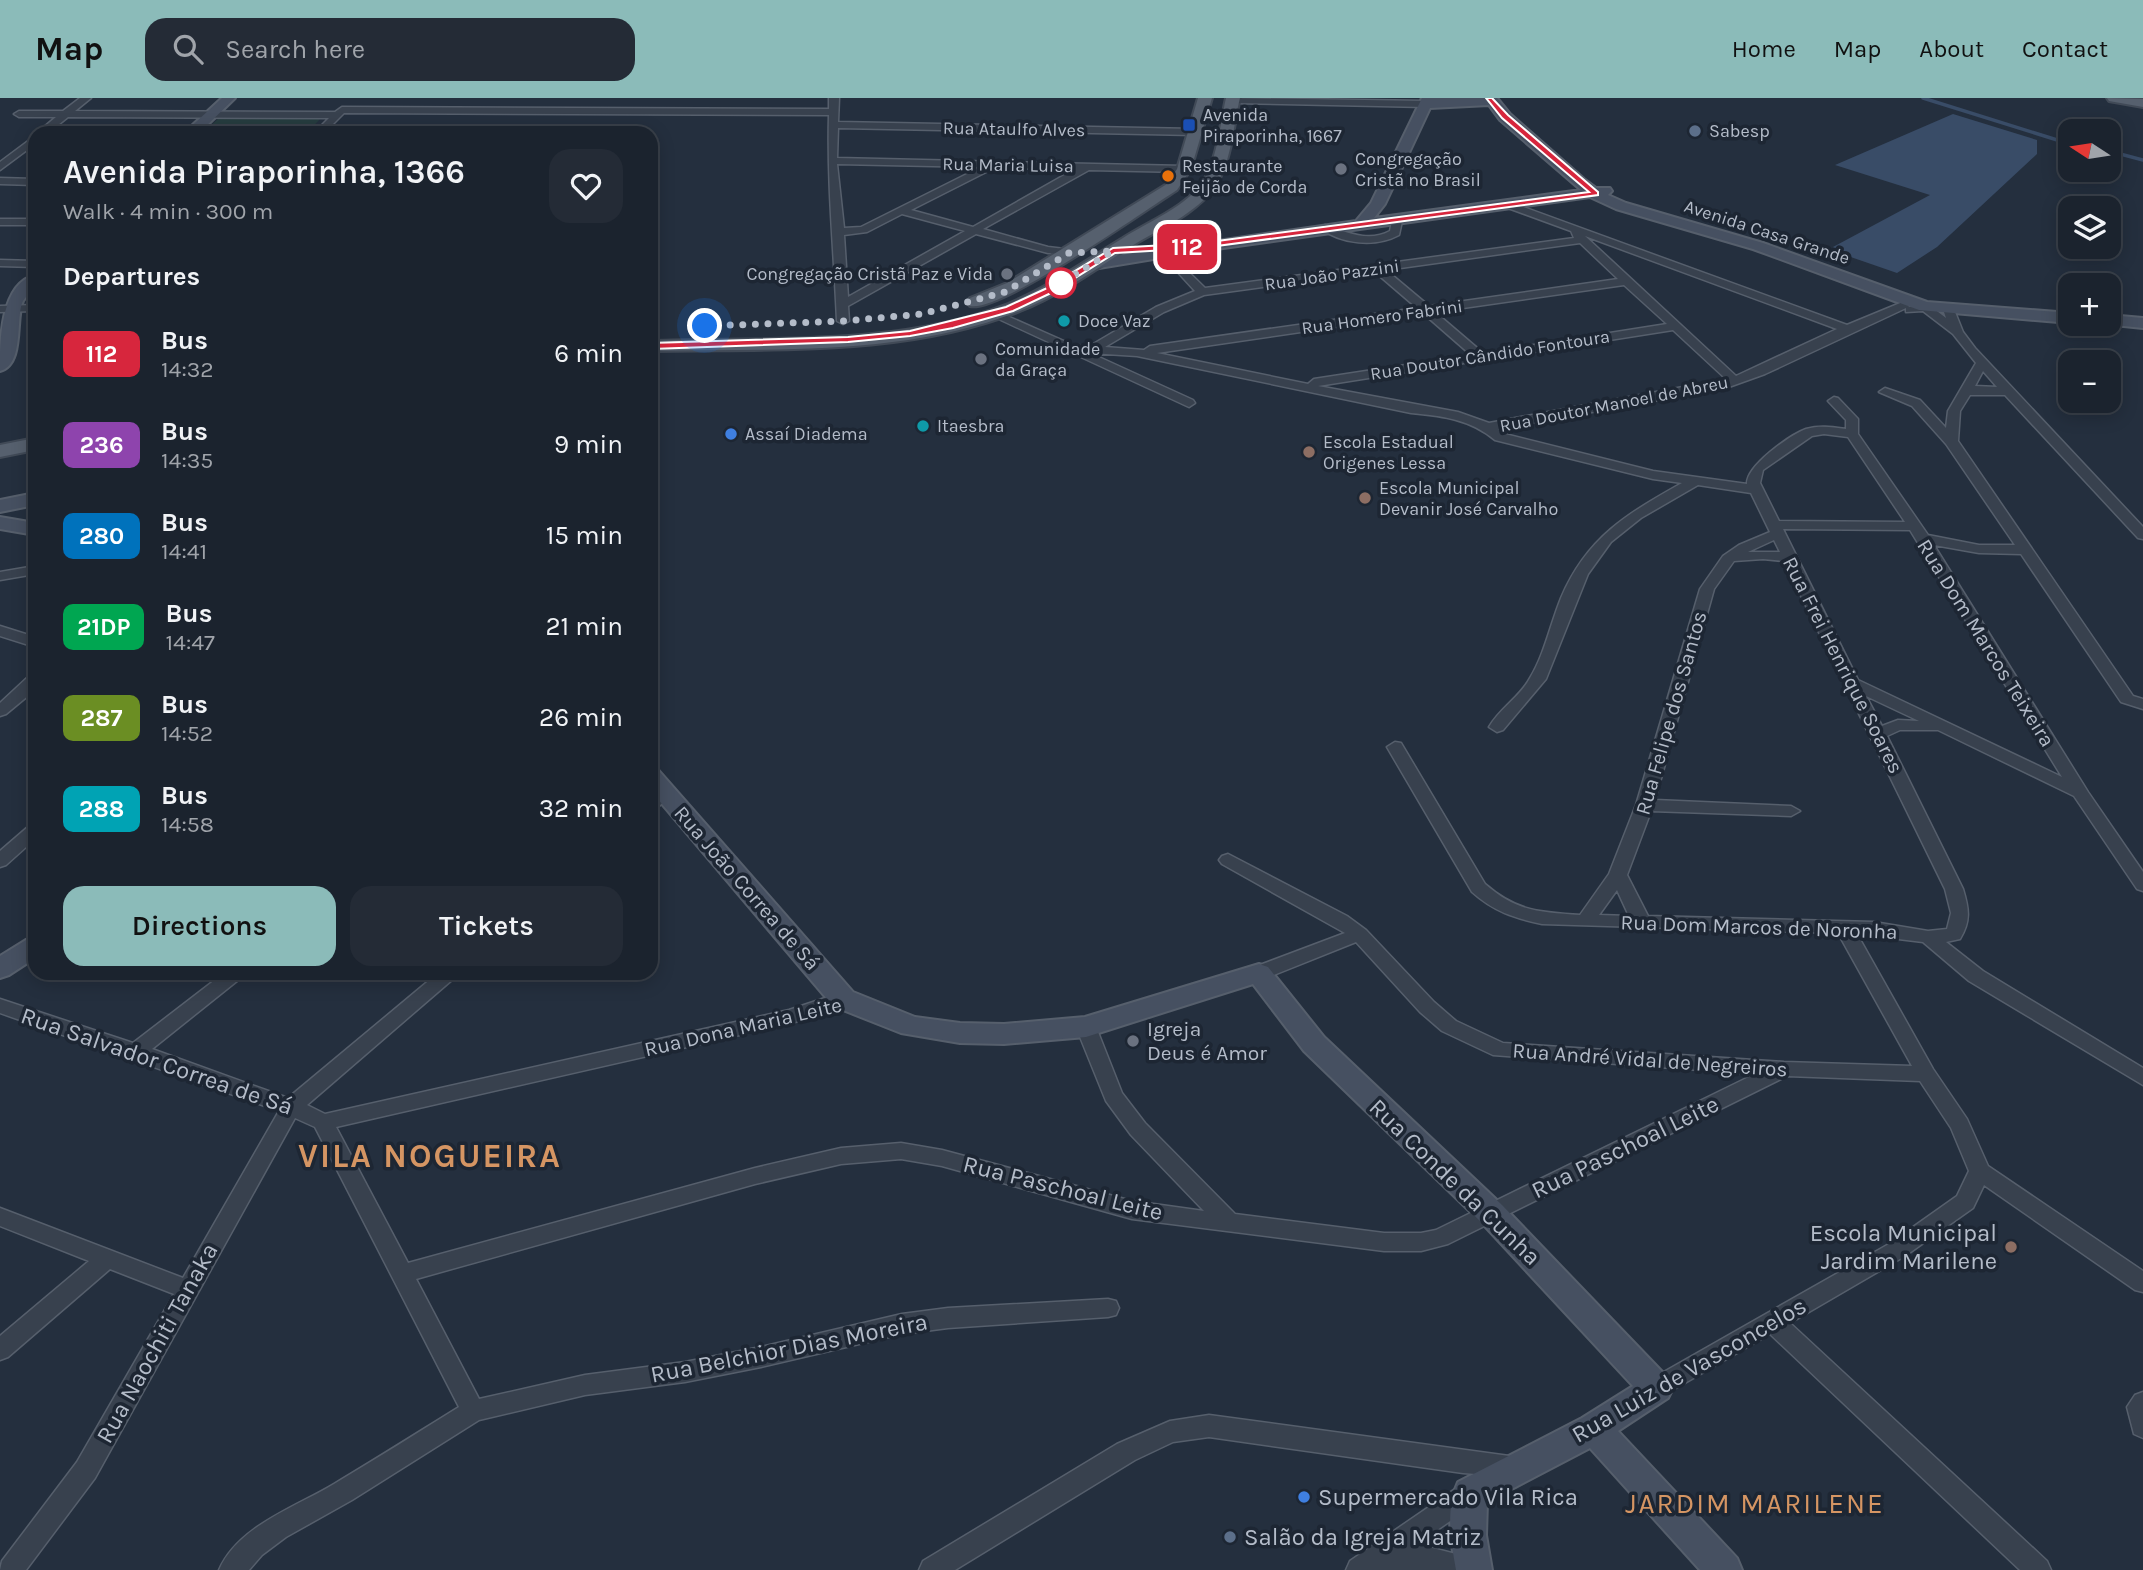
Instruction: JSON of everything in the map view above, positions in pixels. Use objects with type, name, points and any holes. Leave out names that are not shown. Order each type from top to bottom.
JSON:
[{"type":"main road","points":[[891,318],[940,311],[997,295],[1165,193],[1178,182],[1184,169],[1205,98]]},
{"type":"main road","points":[[2114,98],[2143,103]]},
{"type":"main road","points":[[658,346],[865,338],[930,330],[994,314],[1037,297],[1093,264],[1202,192],[1213,176],[1218,161],[1233,99]]},
{"type":"main road","points":[[1184,169],[1218,161]]},
{"type":"main road","points":[[820,322],[847,316]]},
{"type":"main road","points":[[0,433],[28,428]]},
{"type":"main road","points":[[0,451],[28,445]]},
{"type":"street","points":[[50,126],[86,98]]},
{"type":"street","points":[[198,126],[229,98]]},
{"type":"street","points":[[326,126],[353,98]]},
{"type":"street","points":[[589,110],[595,98]]},
{"type":"street","points":[[656,111],[662,98]]},
{"type":"street","points":[[702,111],[709,98]]},
{"type":"street","points":[[756,111],[761,98]]},
{"type":"street","points":[[834,98],[832,161],[847,316],[972,230],[1087,167]]},
{"type":"street","points":[[1233,99],[1495,99]]},
{"type":"street","name":"Avenida Casa Grande","points":[[1495,99],[1505,117],[1602,192],[1639,212],[1758,246],[1930,304],[2058,317]]},
{"type":"street","points":[[1362,224],[1378,204],[1427,101]]},
{"type":"street","points":[[19,114],[589,110],[834,112]]},
{"type":"street","name":"Rua Ataulfo Alves","points":[[833,125],[1195,132]]},
{"type":"street","points":[[0,167],[28,146]]},
{"type":"street","name":"Rua Maria Luisa","points":[[832,161],[1184,169]]},
{"type":"street","points":[[839,232],[863,230],[993,164]]},
{"type":"street","points":[[0,181],[28,182]]},
{"type":"street","points":[[1093,264],[1202,246],[1602,192]]},
{"type":"street","name":"Avenida Casa Grande","points":[[1602,192],[1749,235],[1876,280],[1930,304],[2058,309]]},
{"type":"street","points":[[1378,204],[1396,221]]},
{"type":"street","points":[[1512,206],[1847,329]]},
{"type":"street","points":[[902,211],[1069,253],[1202,246]]},
{"type":"street","points":[[1325,229],[1354,239],[1387,237],[1395,233],[1396,221]]},
{"type":"street","points":[[0,222],[28,222]]},
{"type":"street","points":[[1568,225],[1735,381]]},
{"type":"street","name":"Rua João Pazzini","points":[[1095,348],[1152,312],[1202,292],[1581,240]]},
{"type":"street","points":[[1605,261],[1613,254],[1621,252],[1641,252]]},
{"type":"street","points":[[1166,253],[1202,292]]},
{"type":"street","points":[[0,264],[28,264]]},
{"type":"street","points":[[1378,269],[1480,356]]},
{"type":"street","name":"Rua Homero Fabrini","points":[[1137,352],[1626,281]]},
{"type":"street","points":[[0,366],[5,340],[6,309],[28,287]]},
{"type":"street","points":[[1930,304],[1957,332]]},
{"type":"street","points":[[1930,304],[2007,391],[2137,523],[2143,535]]},
{"type":"street","name":"Rua Doutor Manoel de Abreu","points":[[1490,427],[1735,381],[1891,310],[1930,304]]},
{"type":"street","points":[[6,309],[28,308]]},
{"type":"street","points":[[2121,313],[2143,315]]},
{"type":"street","points":[[994,314],[1189,403]]},
{"type":"street","points":[[2121,321],[2143,323]]},
{"type":"street","name":"Rua Doutor Cândido Fontoura","points":[[1304,385],[1676,326]]},
{"type":"street","points":[[1073,349],[1137,352],[1411,409],[1460,416],[1490,427],[1500,437],[1653,475],[1755,489],[1753,477],[1758,468],[1808,433],[1825,430],[1852,433]]},
{"type":"street","points":[[1951,441],[1954,411],[1982,363]]},
{"type":"street","points":[[1964,392],[1979,389],[2007,391]]},
{"type":"street","points":[[1885,392],[1916,403],[1951,441],[2127,699],[2143,704]]},
{"type":"street","name":"Rua Dom Marcos Teixeira","points":[[1834,401],[1852,419],[1852,433],[1937,559],[2080,792],[2143,885]]},
{"type":"street","points":[[1497,727],[1507,711],[1529,694],[1539,679],[1571,595],[1595,550],[1624,522],[1696,481]]},
{"type":"street","name":"Rua Frei Henrique Soares","points":[[1755,489],[1954,889],[1961,913],[1961,925],[1953,935],[1928,937]]},
{"type":"street","points":[[0,506],[28,500]]},
{"type":"street","points":[[0,523],[28,528]]},
{"type":"street","name":"Rua Felipe dos Santos","points":[[1584,921],[1618,875],[1645,805],[1707,589],[1715,574],[1734,552],[1776,529],[1917,532],[1979,549],[2026,550]]},
{"type":"street","name":"Rua Felipe dos Santos","points":[[1937,559],[1979,549]]},
{"type":"street","points":[[1732,557],[1788,557]]},
{"type":"street","points":[[0,576],[28,571]]},
{"type":"street","points":[[0,631],[28,640]]},
{"type":"street","points":[[1852,683],[2080,792]]},
{"type":"street","points":[[0,711],[28,685]]},
{"type":"street","points":[[1878,734],[1898,725],[1942,728]]},
{"type":"street","name":"Rua Dom Marcos de Noronha","points":[[1395,747],[1478,888],[1496,904],[1542,918],[1874,928],[1928,937],[1976,976],[2143,1078]]},
{"type":"street","name":"Rua João Correa de Sá","points":[[658,793],[843,999]]},
{"type":"street","points":[[1645,805],[1791,811]]},
{"type":"street","points":[[0,861],[28,836]]},
{"type":"street","name":"Rua André Vidal de Negreiros","points":[[1228,860],[1340,919],[1359,934],[1427,1007],[1466,1035],[1500,1050],[1784,1069],[1926,1074]]},
{"type":"street","points":[[1618,875],[1642,923]]},
{"type":"street","points":[[1845,929],[1926,1074],[1960,1125],[1980,1171],[2143,1283]]},
{"type":"street","name":"Rua Dona Maria Leite","points":[[323,1122],[792,1016],[843,999],[911,1026],[960,1033],[1004,1034],[1086,1027],[1259,973],[1359,934]]},
{"type":"street","points":[[0,970],[28,951]]},
{"type":"street","name":"Rua Conde da Cunha","points":[[1259,973],[1314,1044],[1491,1213],[1656,1388]]},
{"type":"street","points":[[136,1051],[228,980]]},
{"type":"street","points":[[291,1107],[442,980]]},
{"type":"street","name":"Rua Salvador Correa de Sá","points":[[0,1006],[136,1051],[291,1107],[323,1122]]},
{"type":"street","points":[[1086,1027],[1113,1096],[1138,1129],[1229,1222]]},
{"type":"street","name":"Rua Paschoal Leite","points":[[402,1274],[755,1176],[841,1156],[901,1151],[942,1158],[1132,1210],[1384,1242],[1421,1242],[1440,1238],[1784,1069]]},
{"type":"street","name":"Rua Naochiti Tanaka","points":[[11,1570],[86,1470],[291,1107]]},
{"type":"street","points":[[323,1122],[473,1411]]},
{"type":"street","name":"Rua Luiz de Vasconcelos","points":[[1367,1564],[1470,1493],[1594,1429],[1656,1388],[1897,1250],[1965,1202],[1980,1171]]},
{"type":"street","points":[[0,1217],[187,1289]]},
{"type":"street","points":[[0,1350],[107,1258]]},
{"type":"street","name":"Rua Belchior Dias Moreira","points":[[232,1570],[253,1547],[276,1529],[343,1492],[473,1411],[585,1385],[685,1372],[761,1357],[902,1324],[948,1318],[1108,1308]]},
{"type":"street","points":[[1772,1321],[2038,1570]]},
{"type":"street","points":[[2143,1402],[2140,1407],[2143,1427]]},
{"type":"street","points":[[932,1570],[1114,1459],[1170,1432],[1209,1426],[1463,1462],[1519,1467]]},
{"type":"street","points":[[1594,1429],[1724,1570]]},
{"type":"street","points":[[1367,1564],[1420,1556],[1474,1570],[1468,1535],[1470,1493]]},
{"type":"green space","points":[[220,117],[321,118],[314,126],[210,126]]},
{"type":"water","points":[[1953,114],[2037,140],[2037,154],[1937,247],[1897,273],[1842,254],[1833,247],[1930,195],[1835,165]]},
{"type":"waterway","points":[[1923,98],[2058,140]]},
{"type":"waterway","points":[[2121,154],[2143,160]]},
{"type":"bus line","name":"112","points":[[658,346],[848,339],[910,334],[953,326],[1025,303],[1113,251],[1202,246],[1595,194],[1505,117],[1490,98]]},
{"type":"place","name":"Avenida Piraporinha, 1667","points":[[1189,125]]},
{"type":"place","name":"Sabesp","points":[[1695,131]]},
{"type":"place","name":"Congregação Cristã no Brasil","points":[[1341,169]]},
{"type":"place","name":"Restaurante Feijão de Corda","points":[[1168,176]]},
{"type":"place","name":"Congregação Cristã Paz e Vida","points":[[1007,274]]},
{"type":"place","name":"Doce Vaz","points":[[1064,321]]},
{"type":"place","name":"Comunidade da Graça","points":[[981,359]]},
{"type":"place","name":"Itaesbra","points":[[923,426]]},
{"type":"place","name":"Assaí Diadema","points":[[731,434]]},
{"type":"place","name":"Escola Estadual Origenes Lessa","points":[[1309,452]]},
{"type":"place","name":"Escola Municipal Devanir José Carvalho","points":[[1365,498]]},
{"type":"place","name":"Igreja Deus é Amor","points":[[1133,1041]]},
{"type":"place","name":"Escola Municipal Jardim Marilene","points":[[2011,1247]]},
{"type":"place","name":"Supermercado Vila Rica","points":[[1304,1497]]},
{"type":"place","name":"Salão da Igreja Matriz","points":[[1230,1537]]},
{"type":"district","name":"VILA NOGUEIRA","points":[[430,1155]]},
{"type":"district","name":"JARDIM MARILENE","points":[[1755,1503]]},
{"type":"route","points":[[705,326],[844,321],[940,311],[1005,292],[1069,253],[1113,251],[1061,283]]}]
